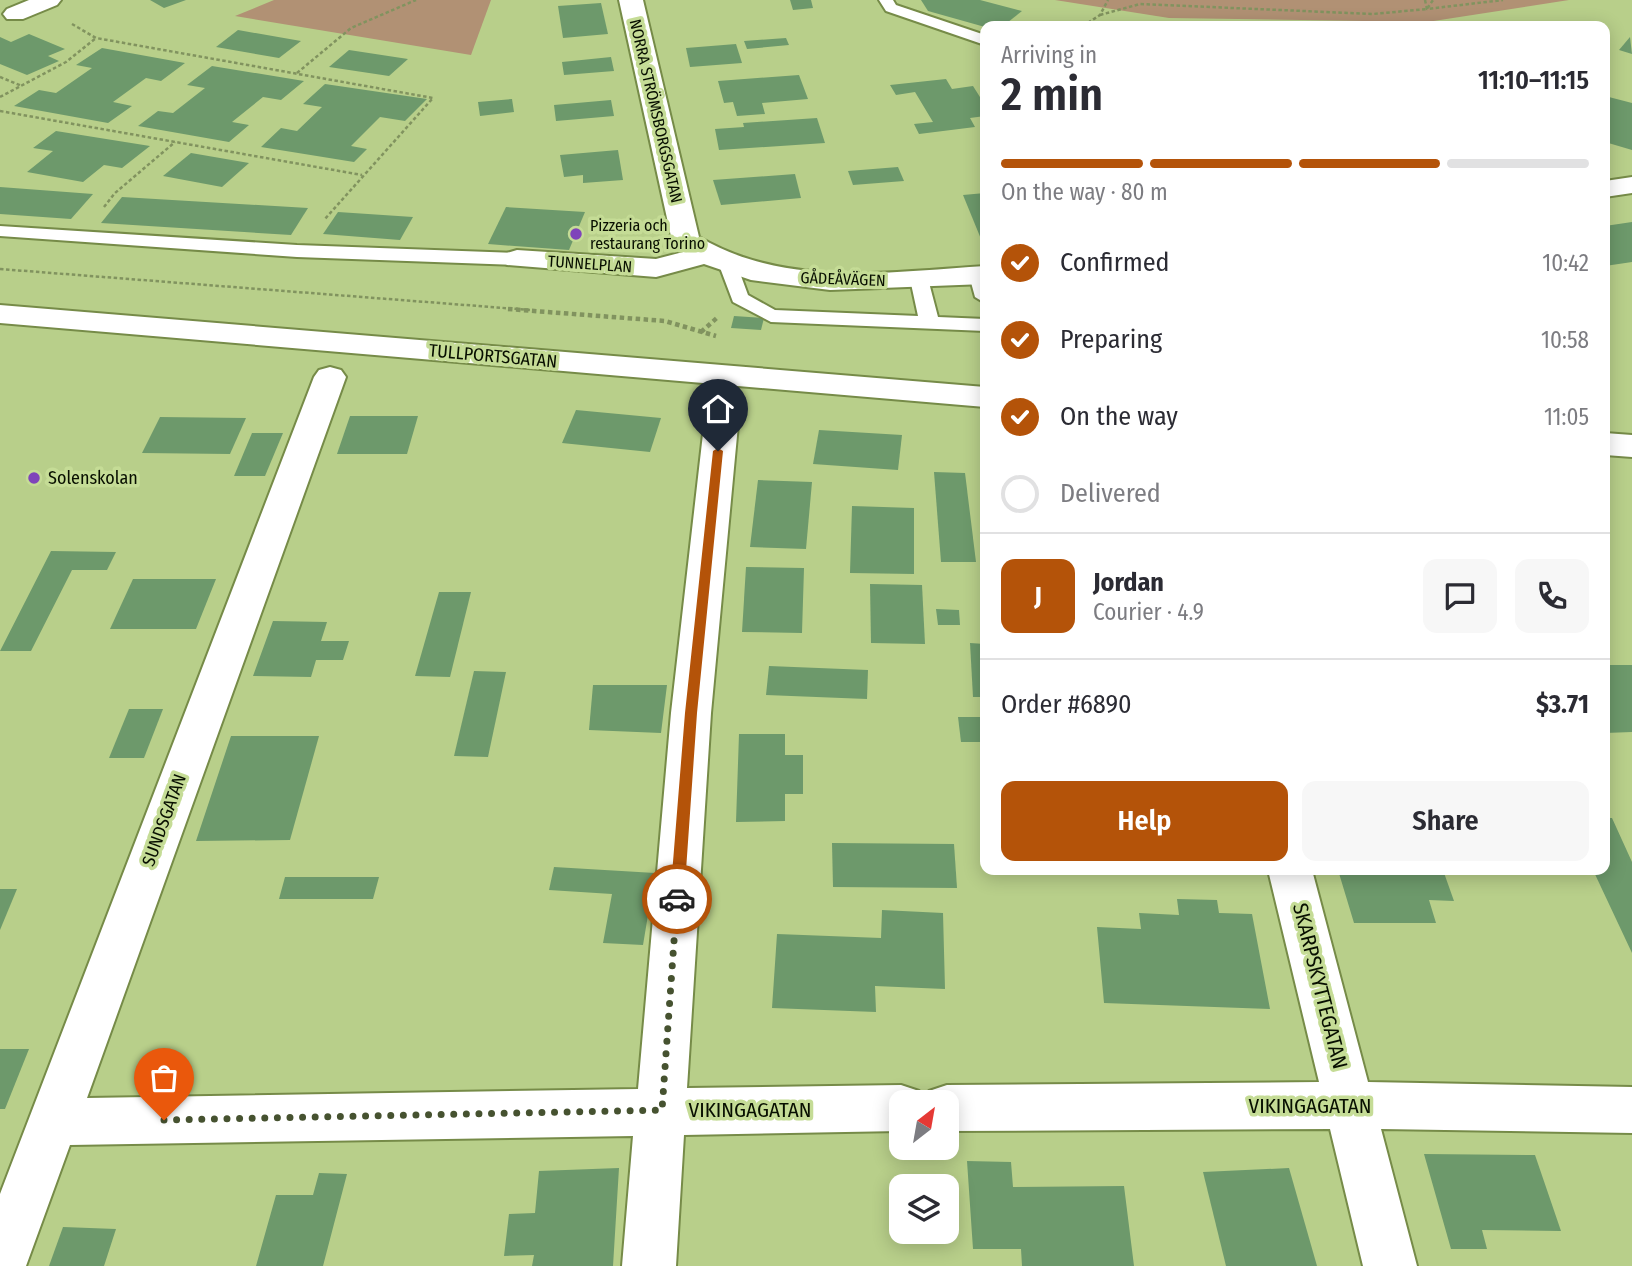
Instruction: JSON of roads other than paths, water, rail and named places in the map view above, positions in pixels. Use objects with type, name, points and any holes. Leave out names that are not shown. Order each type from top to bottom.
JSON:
[{"type":"street","name":"NORRA STRÖMSBORGSGATAN","points":[[631,0],[687,241],[716,260]]},
{"type":"street","points":[[15,13],[43,2]]},
{"type":"street","points":[[1610,189],[1632,185]]},
{"type":"street","name":"TUNNELPLAN","points":[[517,259],[656,268],[716,260]]},
{"type":"street","name":"GÅDEÅVÄGEN","points":[[716,260],[768,275],[867,282],[920,279],[980,282]]},
{"type":"street","name":"TULLPORTSGATAN","points":[[0,314],[980,397]]},
{"type":"street","name":"SUNDSGATAN","points":[[0,1264],[330,377]]},
{"type":"street","points":[[649,1266],[691,713],[721,425]]},
{"type":"street","points":[[1610,444],[1632,446]]},
{"type":"street","name":"SKARPSKYTTEGATAN","points":[[1291,875],[1390,1266]]},
{"type":"street","name":"VIKINGAGATAN","points":[[959,1108],[1350,1105],[1632,1110]]},
{"type":"street","name":"VIKINGAGATAN","points":[[53,1122],[889,1108]]},
{"type":"lane","points":[[886,0],[891,8],[980,38]]},
{"type":"lane","points":[[0,231],[297,251],[517,259]]},
{"type":"lane","points":[[716,260],[740,298],[771,316],[980,325]]},
{"type":"lane","points":[[920,279],[929,323]]},
{"type":"place","name":"Pizzeria och restaurang Torino","points":[[576,234]]},
{"type":"place","name":"Solenskolan","points":[[34,478]]}]
